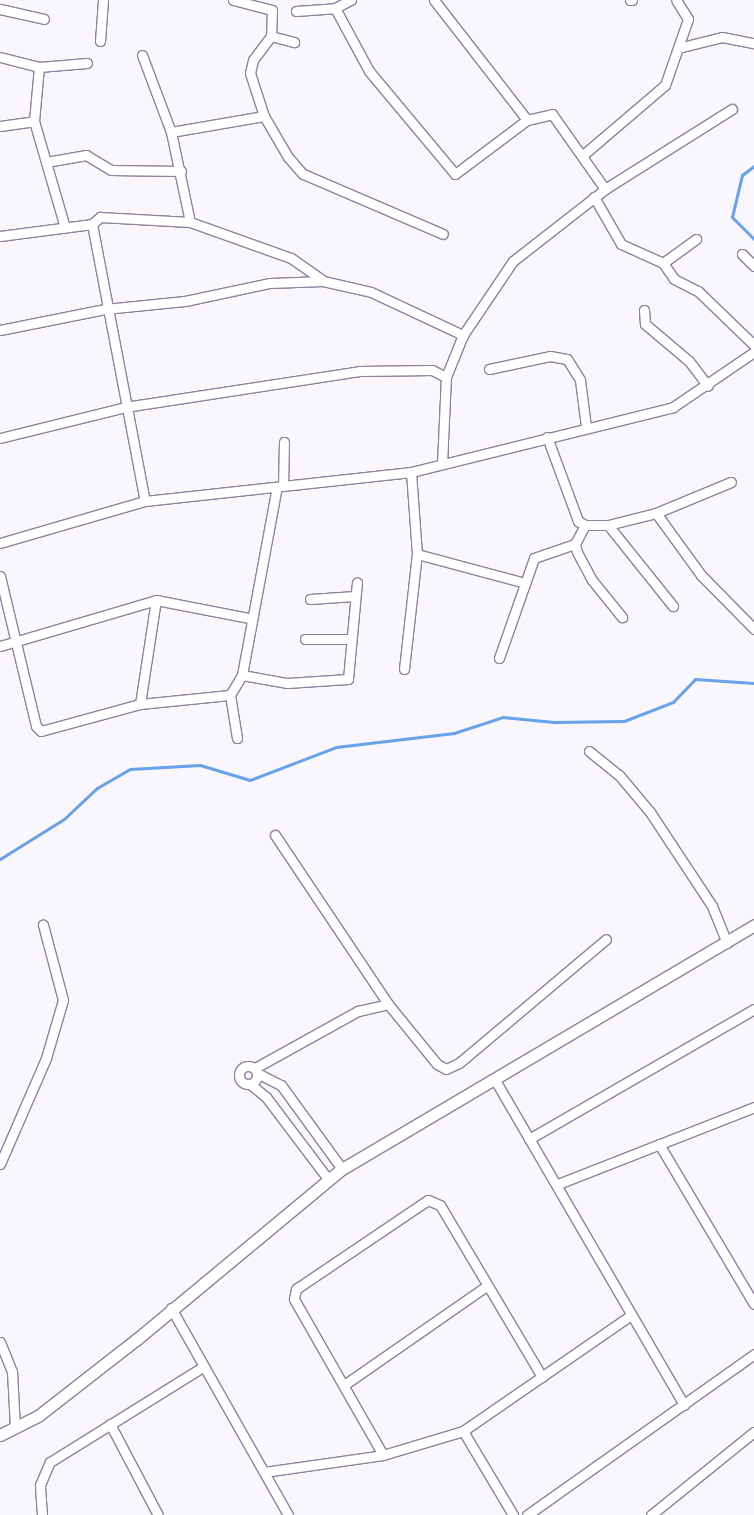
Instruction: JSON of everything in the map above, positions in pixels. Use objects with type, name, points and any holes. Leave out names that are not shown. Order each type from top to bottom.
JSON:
[{"type":"street","points":[[100,41],[102,0]]},
{"type":"street","points":[[233,0],[247,2],[272,10],[271,36],[249,66],[264,116],[303,174],[443,234]]},
{"type":"street","points":[[296,11],[335,8],[350,0]]},
{"type":"street","points":[[434,0],[527,120]]},
{"type":"street","points":[[583,155],[661,90],[678,48],[688,16],[676,0]]},
{"type":"street","points":[[335,8],[369,71],[455,174],[527,120],[548,114],[557,116],[605,189]]},
{"type":"street","points":[[0,9],[44,19]]},
{"type":"street","points":[[271,36],[294,42]]},
{"type":"street","points":[[678,48],[722,37],[754,43]]},
{"type":"street","points":[[142,55],[170,132],[190,222]]},
{"type":"street","points":[[0,57],[38,66],[87,63]]},
{"type":"street","points":[[38,66],[34,121],[65,228]]},
{"type":"street","points":[[442,464],[446,377],[463,335],[513,261],[605,189],[732,109]]},
{"type":"street","points":[[170,132],[264,116]]},
{"type":"street","points":[[0,126],[34,121]]},
{"type":"street","points":[[46,162],[86,155],[111,170],[180,171]]},
{"type":"street","points":[[594,197],[621,244],[663,263],[674,278],[698,291],[754,344]]},
{"type":"street","points":[[0,236],[92,224],[100,217],[190,222],[291,258],[323,281]]},
{"type":"street","points":[[92,224],[105,309],[145,501]]},
{"type":"street","points":[[663,263],[696,239]]},
{"type":"street","points":[[742,254],[754,266]]},
{"type":"street","points":[[0,330],[105,309],[185,301],[270,283],[323,281],[371,292],[463,335]]},
{"type":"street","points":[[644,310],[645,324],[689,362],[708,386]]},
{"type":"street","points":[[0,544],[145,501],[411,472],[586,427],[673,407],[708,386],[754,352]]},
{"type":"street","points":[[489,369],[550,356],[567,359],[580,380],[586,427]]},
{"type":"street","points":[[0,438],[125,407],[359,371],[432,370],[446,377]]},
{"type":"street","points":[[547,437],[578,521],[584,526],[608,525],[656,513],[731,482]]},
{"type":"street","points":[[237,738],[230,695],[242,675],[250,618],[275,517],[284,442]]},
{"type":"street","points":[[404,669],[417,554],[411,472]]},
{"type":"street","points":[[656,513],[701,575],[754,628]]},
{"type":"street","points":[[608,525],[673,606]]},
{"type":"street","points":[[500,658],[534,558],[576,544],[584,526]]},
{"type":"street","points":[[576,544],[592,580],[622,616]]},
{"type":"street","points":[[417,554],[525,583]]},
{"type":"street","points":[[0,576],[41,731],[140,704],[230,695]]},
{"type":"street","points":[[242,675],[287,683],[342,681],[348,679],[354,596],[357,582]]},
{"type":"street","points":[[310,599],[354,596]]},
{"type":"street","points":[[0,646],[156,600],[250,618]]},
{"type":"street","points":[[140,704],[156,600]]},
{"type":"street","points":[[305,639],[351,639]]},
{"type":"street","points":[[589,752],[619,774],[650,812],[712,906],[727,943]]},
{"type":"street","points":[[275,835],[388,1004],[437,1064],[446,1068],[459,1063],[606,939]]},
{"type":"street","points":[[0,1164],[46,1058],[63,1000],[43,925]]},
{"type":"street","points":[[0,1436],[15,1428],[76,1386],[342,1169],[727,943],[754,925]]},
{"type":"street","points":[[250,1084],[256,1071],[358,1011],[388,1004]]},
{"type":"street","points":[[529,1139],[754,1010]]},
{"type":"street","points":[[328,1179],[266,1097],[250,1084],[240,1081],[239,1072],[246,1065],[281,1085],[342,1169]]},
{"type":"street","points":[[495,1080],[558,1184],[684,1405]]},
{"type":"street","points":[[558,1184],[754,1107]]},
{"type":"street","points":[[659,1144],[754,1304]]},
{"type":"street","points":[[383,1455],[294,1299],[296,1288],[428,1200],[440,1205],[485,1286],[542,1377]]},
{"type":"street","points":[[344,1385],[485,1286]]},
{"type":"street","points":[[171,1308],[288,1515]]},
{"type":"street","points":[[264,1472],[383,1455],[463,1431],[632,1315]]},
{"type":"street","points":[[0,1342],[12,1371],[15,1428]]},
{"type":"street","points":[[527,1515],[754,1354]]},
{"type":"street","points":[[42,1515],[40,1485],[50,1462],[204,1366]]},
{"type":"street","points":[[110,1424],[158,1515]]},
{"type":"street","points":[[463,1431],[513,1515]]},
{"type":"street","points":[[655,1514],[754,1432]]},
{"type":"waterway","points":[[754,166],[742,175],[732,217],[754,239]]},
{"type":"waterway","points":[[0,859],[64,819],[97,788],[130,769],[200,765],[250,780],[336,747],[454,733],[503,717],[554,722],[624,721],[673,702],[695,679],[754,683]]}]
